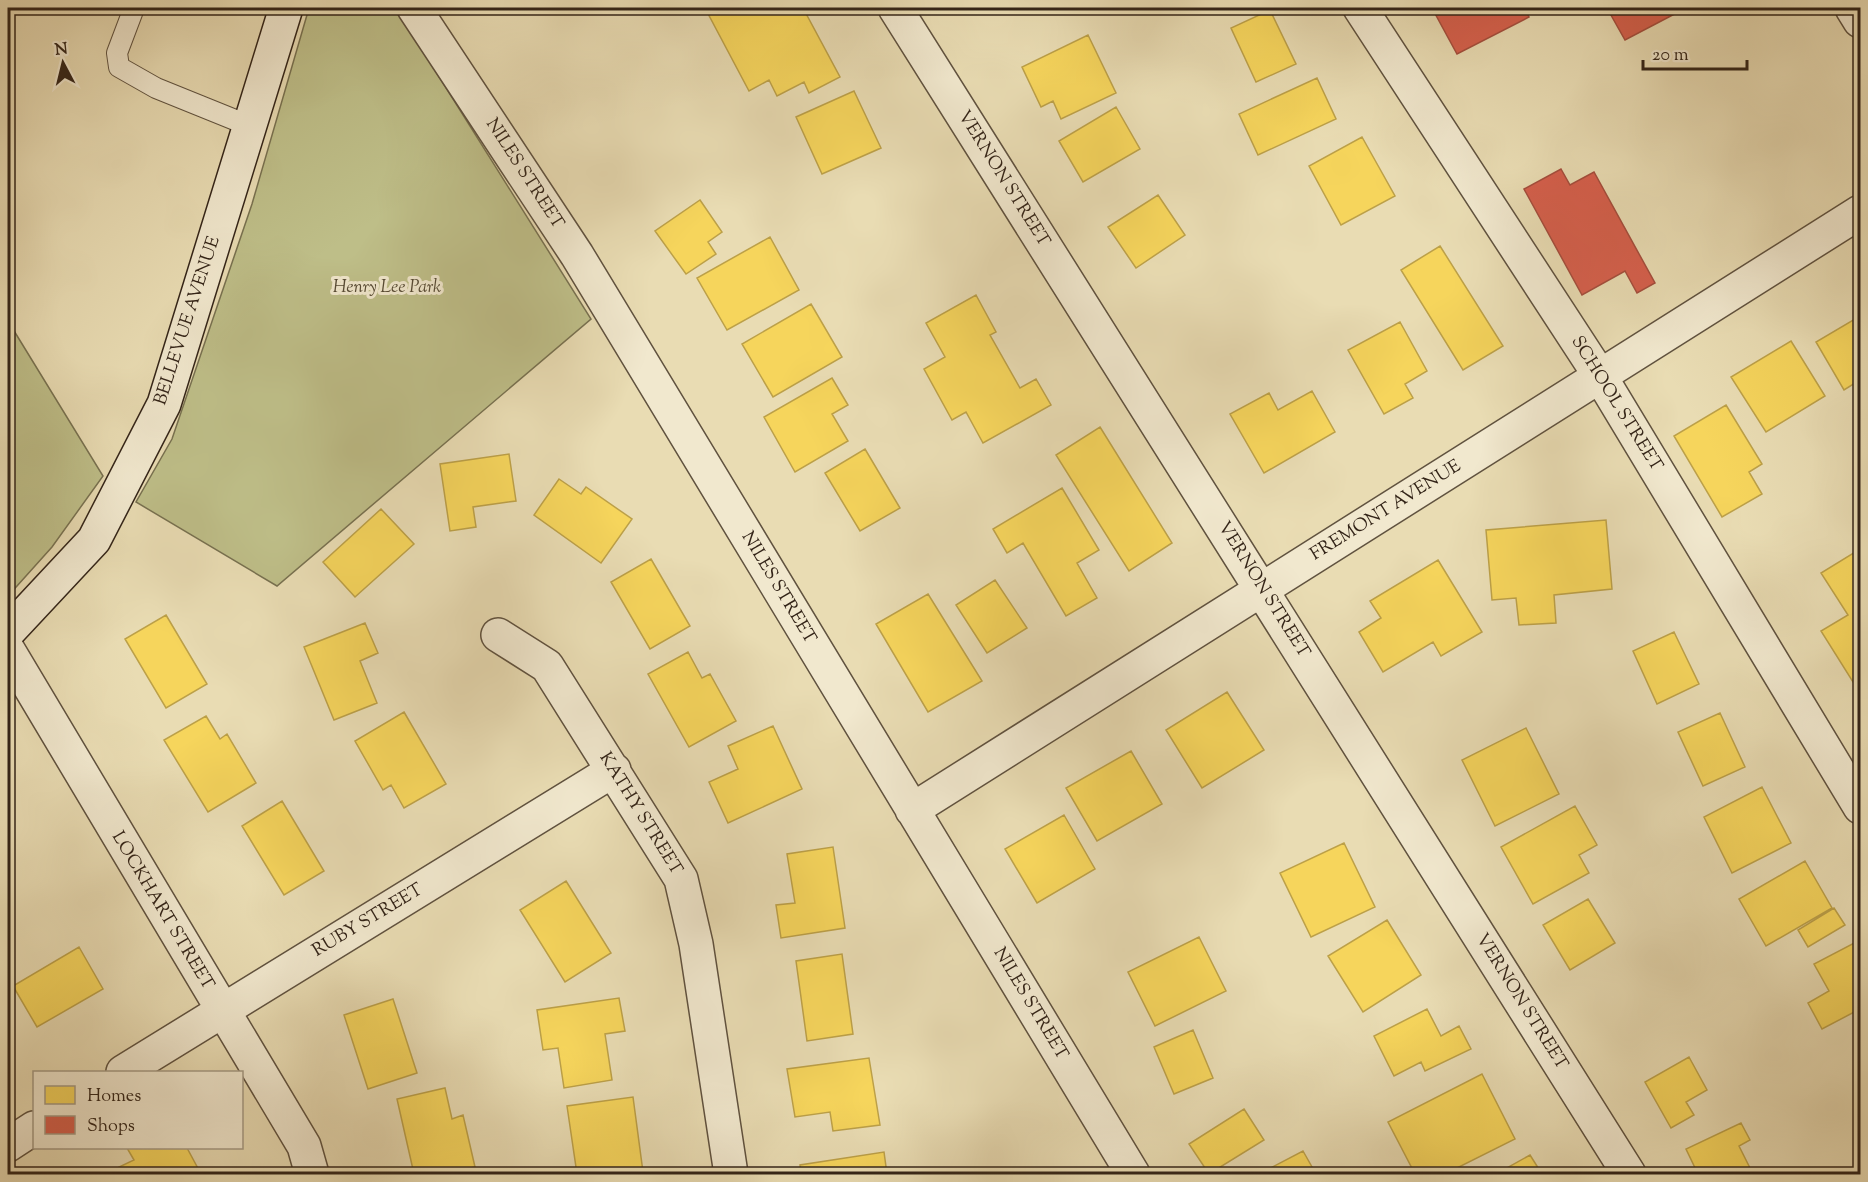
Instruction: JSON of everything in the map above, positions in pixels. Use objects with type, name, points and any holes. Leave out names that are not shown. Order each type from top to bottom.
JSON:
[{"type":"street","name":"BELLEVUE AVENUE","points":[[8,632],[94,540],[164,404],[286,8]]},
{"type":"street","name":"NILES STREET","points":[[414,8],[577,255],[1133,1174]]},
{"type":"street","name":"VERNON STREET","points":[[895,8],[1263,589],[1629,1174]]},
{"type":"street","name":"SCHOOL STREET","points":[[1360,8],[1600,376],[1860,807]]},
{"type":"street","points":[[1852,8],[1860,21]]},
{"type":"street","name":"FREMONT AVENUE","points":[[912,810],[1860,212]]},
{"type":"street","name":"KATHY STREET","points":[[498,635],[547,666],[681,879],[696,945],[731,1174]]},
{"type":"street","name":"LOCKHART STREET","points":[[8,650],[221,1011],[304,1146],[312,1174]]},
{"type":"street","name":"RUBY STREET","points":[[125,1071],[614,770]]},
{"type":"street","points":[[8,1145],[33,1129]]},
{"type":"lane","points":[[134,8],[117,53],[119,67],[156,88],[250,126]]},
{"type":"green space","name":"Henry Lee Park","points":[[309,8],[396,8],[591,319],[277,586],[136,502],[172,439],[252,204]]},
{"type":"green space","points":[[8,321],[103,476],[52,547],[8,596]]},
{"type":"building: Homes","points":[[705,8],[803,8],[840,77],[809,93],[804,82],[777,96],[769,80],[749,91]]},
{"type":"building: Homes","points":[[1270,10],[1296,64],[1256,82],[1231,28]]},
{"type":"building: Homes","points":[[1088,35],[1116,93],[1061,119],[1053,101],[1041,107],[1022,67]]},
{"type":"building: Homes","points":[[1317,78],[1336,119],[1258,155],[1239,114]]},
{"type":"building: Homes","points":[[854,91],[881,148],[822,174],[796,117]]},
{"type":"building: Homes","points":[[1116,107],[1140,149],[1083,182],[1059,141]]},
{"type":"building: Homes","points":[[1362,137],[1395,196],[1341,225],[1309,166]]},
{"type":"building: Homes","points":[[1158,195],[1185,235],[1136,268],[1108,227]]},
{"type":"building: Homes","points":[[700,200],[722,232],[708,242],[716,254],[686,274],[655,231]]},
{"type":"building: Homes","points":[[770,237],[799,290],[727,330],[697,278]]},
{"type":"building: Homes","points":[[1440,246],[1503,346],[1463,370],[1401,270]]},
{"type":"building: Homes","points":[[976,295],[996,332],[990,335],[1020,388],[1036,379],[1051,405],[983,443],[966,412],[952,420],[924,369],[945,357],[926,323]]},
{"type":"building: Homes","points":[[811,304],[842,357],[773,397],[742,344]]},
{"type":"building: Homes","points":[[1860,316],[1860,380],[1844,390],[1816,342]]},
{"type":"building: Homes","points":[[1400,322],[1427,371],[1405,384],[1413,398],[1384,414],[1348,350]]},
{"type":"building: Homes","points":[[1791,341],[1825,396],[1766,432],[1731,377]]},
{"type":"building: Homes","points":[[832,378],[848,405],[832,414],[848,441],[795,472],[764,417]]},
{"type":"building: Homes","points":[[1312,391],[1335,432],[1264,473],[1230,414],[1269,393],[1278,410]]},
{"type":"building: Homes","points":[[1726,405],[1762,464],[1749,472],[1762,494],[1722,517],[1674,436]]},
{"type":"building: Homes","points":[[1100,427],[1172,543],[1129,571],[1056,455]]},
{"type":"building: Homes","points":[[865,449],[900,508],[860,531],[825,473]]},
{"type":"building: Homes","points":[[509,454],[516,501],[473,507],[476,527],[450,531],[440,464]]},
{"type":"building: Homes","points":[[559,479],[581,494],[586,487],[632,519],[601,563],[534,515]]},
{"type":"building: Homes","points":[[1062,488],[1099,550],[1077,563],[1097,598],[1066,616],[1023,543],[1007,553],[993,529]]},
{"type":"building: Homes","points":[[381,509],[414,544],[355,597],[323,562]]},
{"type":"building: Homes","points":[[1606,520],[1612,589],[1554,595],[1556,623],[1519,625],[1516,598],[1492,600],[1486,530]]},
{"type":"building: Homes","points":[[1860,549],[1860,677],[1853,682],[1821,631],[1848,615],[1821,573]]},
{"type":"building: Homes","points":[[651,559],[690,626],[650,649],[611,582]]},
{"type":"building: Homes","points":[[1438,560],[1482,632],[1441,656],[1433,642],[1383,672],[1359,632],[1381,618],[1370,601]]},
{"type":"building: Homes","points":[[995,580],[1027,628],[987,653],[956,605]]},
{"type":"building: Homes","points":[[928,594],[982,681],[928,712],[876,624]]},
{"type":"building: Homes","points":[[166,615],[207,684],[166,708],[125,639]]},
{"type":"building: Homes","points":[[365,623],[378,653],[360,661],[377,703],[334,720],[304,647]]},
{"type":"building: Homes","points":[[1674,632],[1699,684],[1657,704],[1633,651]]},
{"type":"building: Homes","points":[[688,652],[702,678],[710,674],[736,721],[689,747],[648,674]]},
{"type":"building: Homes","points":[[1227,692],[1264,750],[1202,788],[1166,730]]},
{"type":"building: Homes","points":[[404,712],[446,784],[404,808],[391,785],[383,790],[355,741]]},
{"type":"building: Homes","points":[[1720,713],[1745,767],[1703,786],[1678,732]]},
{"type":"building: Homes","points":[[206,716],[220,739],[227,734],[256,783],[208,812],[164,740]]},
{"type":"building: Homes","points":[[773,726],[802,789],[728,823],[709,782],[738,769],[728,746]]},
{"type":"building: Homes","points":[[1526,728],[1559,794],[1495,826],[1462,760]]},
{"type":"building: Homes","points":[[1131,751],[1162,804],[1097,841],[1066,788]]},
{"type":"building: Homes","points":[[1762,787],[1791,843],[1732,873],[1704,817]]},
{"type":"building: Homes","points":[[282,801],[324,871],[284,895],[242,826]]},
{"type":"building: Homes","points":[[1575,806],[1597,845],[1579,855],[1589,873],[1533,904],[1501,847]]},
{"type":"building: Homes","points":[[1064,815],[1095,869],[1037,903],[1005,849]]},
{"type":"building: Homes","points":[[1344,843],[1375,907],[1311,937],[1280,873]]},
{"type":"building: Homes","points":[[833,847],[845,928],[781,938],[776,905],[795,903],[787,854]]},
{"type":"building: Homes","points":[[1805,861],[1832,908],[1766,946],[1739,899]]},
{"type":"building: Homes","points":[[566,881],[611,953],[565,982],[520,910]]},
{"type":"building: Homes","points":[[1588,899],[1615,943],[1570,970],[1543,925]]},
{"type":"building: Homes","points":[[1834,908],[1845,925],[1808,947],[1798,930]]},
{"type":"building: Homes","points":[[1387,920],[1421,975],[1363,1012],[1328,956]]},
{"type":"building: Homes","points":[[1199,937],[1226,991],[1155,1026],[1128,972]]},
{"type":"building: Homes","points":[[1858,941],[1860,947],[1860,1009],[1822,1029],[1808,1003],[1829,991],[1814,964]]},
{"type":"building: Homes","points":[[79,947],[103,989],[37,1027],[13,986]]},
{"type":"building: Homes","points":[[842,954],[853,1034],[807,1041],[796,961]]},
{"type":"building: Homes","points":[[619,998],[625,1031],[605,1034],[612,1080],[564,1088],[558,1048],[543,1050],[537,1010]]},
{"type":"building: Homes","points":[[393,999],[417,1073],[368,1089],[344,1015]]},
{"type":"building: Homes","points":[[1427,1009],[1441,1036],[1459,1026],[1471,1049],[1425,1071],[1421,1062],[1394,1076],[1374,1036]]},
{"type":"building: Homes","points":[[1193,1030],[1213,1078],[1174,1094],[1154,1047]]},
{"type":"building: Homes","points":[[1689,1057],[1707,1090],[1686,1102],[1694,1115],[1671,1128],[1645,1082]]},
{"type":"building: Homes","points":[[869,1058],[880,1125],[833,1131],[830,1112],[795,1117],[787,1069]]},
{"type":"building: Homes","points":[[1482,1074],[1515,1139],[1445,1174],[1415,1174],[1388,1122]]},
{"type":"building: Homes","points":[[445,1088],[452,1119],[463,1115],[475,1167],[444,1174],[414,1174],[397,1099]]},
{"type":"building: Homes","points":[[633,1097],[643,1172],[577,1174],[567,1106]]},
{"type":"building: Homes","points":[[1244,1109],[1264,1140],[1209,1174],[1189,1144]]},
{"type":"building: Homes","points":[[1741,1123],[1750,1140],[1739,1146],[1753,1174],[1698,1174],[1686,1149]]},
{"type":"building: Homes","points":[[128,1149],[188,1149],[201,1174],[123,1174],[119,1167],[134,1160]]},
{"type":"building: Homes","points":[[1303,1151],[1316,1174],[1259,1174]]},
{"type":"building: Homes","points":[[884,1152],[887,1174],[801,1174],[800,1165]]},
{"type":"building: Homes","points":[[1530,1155],[1542,1174],[1496,1174]]},
{"type":"building: Shops","points":[[1432,8],[1524,8],[1529,17],[1457,54]]},
{"type":"building: Shops","points":[[1607,8],[1686,8],[1625,40]]},
{"type":"building: Shops","points":[[1561,169],[1570,185],[1594,172],[1655,283],[1637,293],[1625,271],[1582,295],[1524,189]]}]
